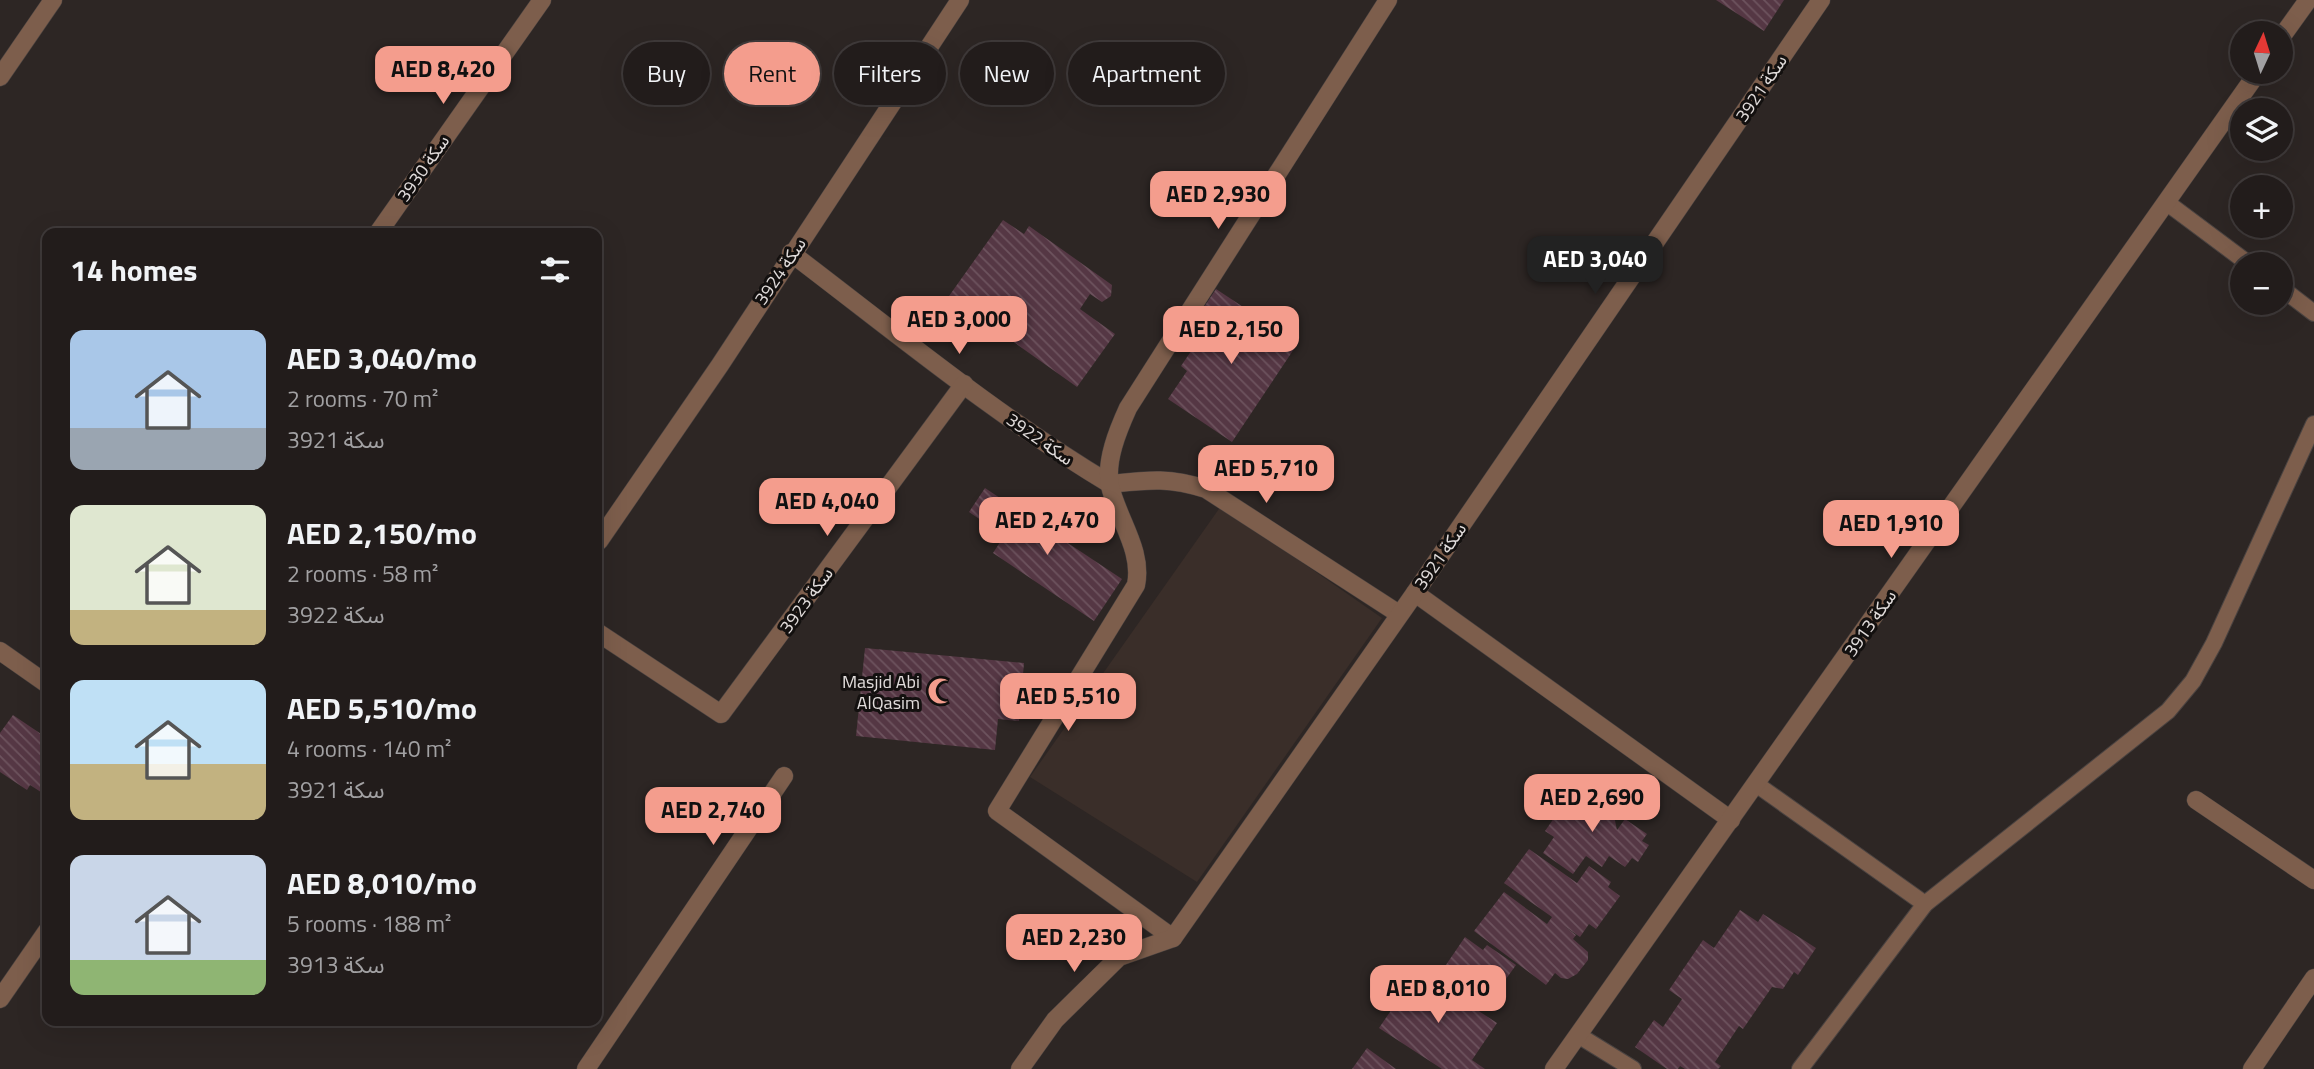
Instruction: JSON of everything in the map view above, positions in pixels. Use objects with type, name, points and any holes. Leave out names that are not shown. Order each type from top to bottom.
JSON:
[{"type":"street","points":[[0,77],[53,0]]},
{"type":"street","name":"سكة 3930","points":[[382,228],[542,0]]},
{"type":"street","name":"سكة 3924","points":[[602,537],[720,365],[791,253],[960,0]]},
{"type":"street","points":[[1173,938],[997,811],[1136,585],[1138,562],[1110,484],[1113,442],[1128,408],[1388,0]]},
{"type":"street","name":"سكة 3921","points":[[1173,938],[1415,593],[1821,0]]},
{"type":"street","points":[[2293,21],[2308,0]]},
{"type":"street","name":"سكة 3913","points":[[1554,1069],[2250,84]]},
{"type":"street","name":"سكة 3922","points":[[791,253],[964,384],[1077,465],[1110,484]]},
{"type":"street","name":"سكة 3923","points":[[602,635],[721,714],[964,384]]},
{"type":"street","points":[[1110,484],[1154,479],[1180,481],[1206,489],[1399,614]]},
{"type":"street","points":[[1415,593],[1731,820]]},
{"type":"street","points":[[0,651],[42,680]]},
{"type":"street","points":[[586,1069],[784,776]]},
{"type":"street","points":[[2196,800],[2314,880]]},
{"type":"street","points":[[0,999],[42,938]]},
{"type":"street","points":[[1020,1069],[1055,1020],[1119,957],[1173,938]]},
{"type":"street","points":[[2252,1069],[2314,978]]},
{"type":"lane","points":[[2166,202],[2233,252]]},
{"type":"lane","points":[[2293,297],[2314,313]]},
{"type":"lane","points":[[1800,1069],[1925,904],[2168,711],[2193,681],[2214,643],[2314,424]]},
{"type":"lane","points":[[1756,784],[1925,904]]},
{"type":"lane","points":[[1578,1035],[1633,1069]]},
{"type":"shaded area","points":[[1221,506],[1382,618],[1197,882],[1030,777]]},
{"type":"building","points":[[1716,0],[1784,0],[1764,31]]},
{"type":"building","points":[[1003,220],[1024,234],[1029,226],[1112,285],[1111,296],[1102,302],[1090,294],[1080,309],[1115,334],[1077,387],[949,296]]},
{"type":"building","points":[[1216,289],[1298,343],[1232,442],[1168,399],[1187,371],[1181,366],[1210,323],[1198,316]]},
{"type":"building","points":[[985,488],[1122,579],[1094,621],[993,553],[1004,536],[969,512]]},
{"type":"building","name":"Masjid Abi AlQasim","points":[[865,648],[1024,663],[1019,721],[998,719],[995,750],[856,736]]},
{"type":"building","points":[[13,715],[42,735],[42,793],[30,785],[27,790],[0,772],[0,733]]},
{"type":"building","points":[[1577,785],[1602,803],[1597,810],[1612,807],[1617,830],[1625,819],[1647,834],[1642,841],[1649,845],[1638,862],[1632,858],[1625,867],[1609,856],[1602,867],[1586,856],[1573,874],[1543,853],[1554,837],[1545,831]]},
{"type":"building","points":[[1529,849],[1577,883],[1589,866],[1611,882],[1608,887],[1620,896],[1596,929],[1589,924],[1580,937],[1563,925],[1576,935],[1573,939],[1588,952],[1588,960],[1577,974],[1568,979],[1555,973],[1546,985],[1474,931],[1504,892],[1547,924],[1552,917],[1504,883]]},
{"type":"building","points":[[1740,910],[1758,922],[1763,914],[1816,948],[1798,975],[1794,972],[1783,989],[1772,987],[1743,1029],[1739,1026],[1715,1062],[1721,1066],[1718,1069],[1685,1069],[1680,1066],[1678,1069],[1667,1069],[1635,1047],[1654,1020],[1663,1027],[1682,999],[1669,990],[1703,940],[1714,948]]},
{"type":"building","points":[[1465,937],[1483,950],[1487,945],[1516,965],[1496,993],[1479,981],[1466,998],[1437,978]]},
{"type":"building","points":[[1418,971],[1497,1023],[1472,1060],[1485,1069],[1442,1069],[1379,1028]]},
{"type":"building","points":[[1367,1048],[1396,1069],[1352,1069]]},
{"type":"place","name":"Masjid Abi AlQasim","points":[[941,691]]}]
